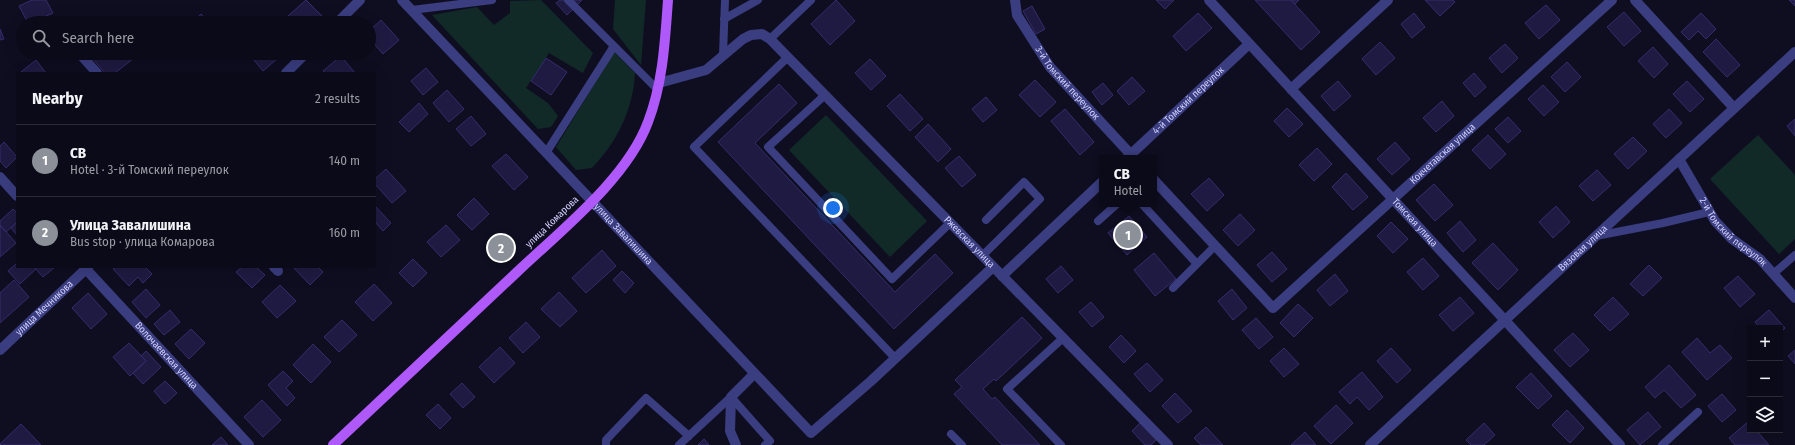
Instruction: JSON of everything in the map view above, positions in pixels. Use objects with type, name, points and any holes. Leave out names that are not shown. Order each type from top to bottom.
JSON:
[{"type":"main road","name":"улица Комарова","points":[[334,445],[592,201],[617,174],[636,147],[648,123],[658,86],[668,0]]},
{"type":"street","points":[[344,16],[360,0]]},
{"type":"street","name":"3-й Томский переулок","points":[[1015,0],[1017,15],[1050,67],[1129,155]]},
{"type":"street","name":"Томская улица","points":[[1209,0],[1620,445]]},
{"type":"street","points":[[1291,89],[1388,0]]},
{"type":"street","name":"Кокчетавская улица","points":[[1215,246],[1273,308],[1612,0]]},
{"type":"street","points":[[1635,0],[1734,108]]},
{"type":"street","name":"улица Завалишина","points":[[403,1],[811,433],[895,358]]},
{"type":"street","points":[[658,86],[706,70],[723,55],[751,35],[762,34],[770,39]]},
{"type":"street","name":"Ржевская улица","points":[[770,39],[1168,445]]},
{"type":"street","name":"4-й Томский переулок","points":[[1133,155],[1249,44]]},
{"type":"street","name":"Вязовая улица","points":[[1370,445],[1795,52]]},
{"type":"street","points":[[85,60],[96,72]]},
{"type":"street","points":[[287,72],[299,60]]},
{"type":"street","name":"2-й Томский переулок","points":[[1679,159],[1715,221],[1732,239],[1760,259],[1795,298]]},
{"type":"street","points":[[0,177],[16,195]]},
{"type":"street","points":[[1157,183],[1215,246]]},
{"type":"street","points":[[1002,276],[1099,185]]},
{"type":"street","points":[[895,358],[993,267]]},
{"type":"street","name":"улица Мечникова","points":[[0,350],[86,268]]},
{"type":"street","name":"Волочаевская улица","points":[[86,268],[249,445]]},
{"type":"street","points":[[736,445],[730,431],[731,397],[754,374]]},
{"type":"lane","points":[[412,10],[492,0]]},
{"type":"lane","points":[[568,0],[614,46],[658,86]]},
{"type":"lane","points":[[723,55],[725,0]]},
{"type":"lane","points":[[724,19],[758,0]]},
{"type":"lane","points":[[770,39],[811,0]]},
{"type":"lane","points":[[546,153],[614,46]]},
{"type":"lane","points":[[788,57],[694,147],[895,358]]},
{"type":"lane","points":[[825,95],[768,147],[892,279],[950,223]]},
{"type":"lane","points":[[982,256],[1040,199],[1024,182],[986,220]]},
{"type":"lane","points":[[1098,221],[1114,207]]},
{"type":"lane","points":[[1145,207],[1197,264]]},
{"type":"lane","points":[[1596,236],[1663,223],[1709,212]]},
{"type":"lane","points":[[1173,288],[1215,246]]},
{"type":"lane","points":[[1773,274],[1794,258]]},
{"type":"lane","points":[[1061,445],[1007,389],[1063,338]]},
{"type":"lane","points":[[679,445],[731,397],[770,441],[765,445]]},
{"type":"lane","points":[[606,445],[606,440],[646,398],[689,436]]},
{"type":"lane","points":[[1662,445],[1698,412]]},
{"type":"lane","points":[[952,434],[962,445]]},
{"type":"green space","points":[[541,0],[593,53],[583,73],[549,53],[526,88],[548,103],[558,116],[551,127],[538,129],[432,15],[477,7],[494,25],[510,13],[510,1]]},
{"type":"green space","points":[[615,0],[646,0],[641,65],[613,29]]},
{"type":"green space","points":[[614,52],[635,73],[631,100],[622,125],[601,158],[592,168],[576,170],[556,147]]},
{"type":"green space","points":[[826,115],[927,221],[890,257],[789,150]]},
{"type":"green space","points":[[1758,135],[1795,175],[1795,239],[1779,254],[1710,179]]},
{"type":"building","points":[[32,0],[46,0],[53,13],[46,16],[24,16],[19,6]]},
{"type":"building","points":[[306,0],[322,16],[288,16]]},
{"type":"building","points":[[560,0],[582,0],[567,15],[556,3]]},
{"type":"building","points":[[836,0],[855,21],[830,45],[811,24]]},
{"type":"building","points":[[1156,0],[1174,0],[1165,9]]},
{"type":"building","points":[[1255,0],[1291,0],[1320,32],[1301,50]]},
{"type":"building","points":[[1291,0],[1299,0],[1295,4]]},
{"type":"building","points":[[1425,0],[1453,0],[1455,2],[1440,16]]},
{"type":"building","points":[[1789,0],[1795,0],[1795,6]]},
{"type":"building","points":[[1546,5],[1560,20],[1539,39],[1525,23]]},
{"type":"building","points":[[1032,6],[1045,29],[1036,34],[1023,11]]},
{"type":"building","points":[[1624,12],[1641,31],[1624,46],[1607,27]]},
{"type":"building","points":[[1198,13],[1212,28],[1186,51],[1173,36]]},
{"type":"building","points":[[1414,13],[1425,27],[1412,38],[1401,24]]},
{"type":"building","points":[[1701,13],[1716,29],[1706,39],[1698,31],[1689,40],[1681,32]]},
{"type":"building","points":[[381,20],[399,40],[383,54],[376,46],[376,25]]},
{"type":"building","points":[[0,29],[4,39],[0,40]]},
{"type":"building","points":[[1716,39],[1740,65],[1727,77],[1703,52]]},
{"type":"building","points":[[1380,42],[1395,58],[1376,75],[1362,59]]},
{"type":"building","points":[[1505,44],[1518,58],[1502,73],[1489,58]]},
{"type":"building","points":[[1653,47],[1668,64],[1654,78],[1638,61]]},
{"type":"building","points":[[546,58],[567,72],[551,95],[531,81]]},
{"type":"building","points":[[870,59],[886,76],[871,90],[855,73]]},
{"type":"building","points":[[36,60],[45,72],[21,72]]},
{"type":"building","points":[[94,60],[131,60],[116,72],[104,72]]},
{"type":"building","points":[[254,60],[276,60],[263,71]]},
{"type":"building","points":[[336,60],[344,60],[354,72],[324,72],[323,71]]},
{"type":"building","points":[[1567,62],[1581,77],[1565,92],[1551,77]]},
{"type":"building","points":[[426,68],[438,82],[423,95],[411,81]]},
{"type":"building","points":[[1474,73],[1486,87],[1475,97],[1463,83]]},
{"type":"building","points":[[1132,77],[1145,91],[1129,105],[1117,91]]},
{"type":"building","points":[[1035,80],[1056,102],[1040,117],[1019,95]]},
{"type":"building","points":[[1338,81],[1351,96],[1334,111],[1321,96]]},
{"type":"building","points":[[1687,81],[1704,99],[1690,112],[1673,94]]},
{"type":"building","points":[[1103,83],[1113,95],[1102,105],[1092,92]]},
{"type":"building","points":[[779,84],[797,103],[755,143],[895,292],[935,254],[953,273],[894,329],[718,142]]},
{"type":"building","points":[[1543,85],[1559,102],[1544,116],[1528,99]]},
{"type":"building","points":[[447,90],[464,109],[449,122],[433,103]]},
{"type":"building","points":[[900,94],[923,119],[910,131],[887,106]]},
{"type":"building","points":[[986,97],[997,110],[983,122],[972,109]]},
{"type":"building","points":[[1442,101],[1454,116],[1436,132],[1423,118]]},
{"type":"building","points":[[419,103],[428,114],[409,132],[399,122]]},
{"type":"building","points":[[1287,108],[1303,124],[1289,137],[1274,121]]},
{"type":"building","points":[[1065,109],[1094,142],[1080,155],[1051,121]]},
{"type":"building","points":[[1669,109],[1682,123],[1666,138],[1653,124]]},
{"type":"building","points":[[471,116],[486,134],[471,146],[456,129]]},
{"type":"building","points":[[1508,117],[1521,131],[1508,143],[1495,129]]},
{"type":"building","points":[[1795,119],[1795,136],[1787,126]]},
{"type":"building","points":[[928,124],[951,149],[938,162],[915,137]]},
{"type":"building","points":[[1488,135],[1506,154],[1490,169],[1472,150]]},
{"type":"building","points":[[1633,137],[1647,151],[1628,169],[1614,154]]},
{"type":"building","points":[[4,142],[16,156],[16,158],[6,168],[0,161],[0,146]]},
{"type":"building","points":[[1395,142],[1410,159],[1392,175],[1377,159]]},
{"type":"building","points":[[1317,148],[1332,164],[1314,181],[1299,165]]},
{"type":"building","points":[[506,154],[528,177],[514,190],[492,166]]},
{"type":"building","points":[[959,156],[976,175],[962,187],[945,168]]},
{"type":"building","points":[[386,169],[406,191],[392,203],[376,185],[376,178]]},
{"type":"building","points":[[1597,170],[1611,185],[1593,201],[1579,186]]},
{"type":"building","points":[[1346,173],[1368,197],[1353,210],[1332,187]]},
{"type":"building","points":[[1209,178],[1224,195],[1207,211],[1191,194]]},
{"type":"building","points":[[1434,184],[1453,205],[1435,221],[1416,200]]},
{"type":"building","points":[[474,198],[489,214],[472,230],[457,215]]},
{"type":"building","points":[[1556,206],[1570,222],[1553,238],[1539,222]]},
{"type":"building","points":[[376,207],[391,223],[383,231],[376,223]]},
{"type":"building","points":[[13,209],[16,212],[16,223],[6,232],[0,225],[0,221]]},
{"type":"building","points":[[1240,214],[1255,230],[1238,246],[1223,230]]},
{"type":"building","points":[[1129,216],[1147,237],[1127,255],[1108,233]]},
{"type":"building","points":[[1460,221],[1476,240],[1463,252],[1447,233]]},
{"type":"building","points":[[1391,222],[1408,239],[1393,253],[1377,236]]},
{"type":"building","points":[[16,223],[16,234],[11,228]]},
{"type":"building","points":[[446,225],[460,240],[441,257],[427,242]]},
{"type":"building","points":[[1,226],[16,243],[0,257],[0,227]]},
{"type":"building","points":[[1493,243],[1518,270],[1498,290],[1472,263]]},
{"type":"building","points":[[602,250],[616,266],[586,293],[572,278]]},
{"type":"building","points":[[1272,252],[1287,269],[1272,282],[1257,265]]},
{"type":"building","points":[[1154,253],[1176,279],[1155,296],[1134,270]]},
{"type":"building","points":[[1423,258],[1439,276],[1423,290],[1407,272]]},
{"type":"building","points":[[413,259],[427,273],[413,287],[399,273]]},
{"type":"building","points":[[16,264],[16,268],[36,269],[20,284],[8,271]]},
{"type":"building","points":[[1649,265],[1662,278],[1643,296],[1630,284]]},
{"type":"building","points":[[1061,266],[1073,280],[1058,293],[1046,279]]},
{"type":"building","points":[[35,268],[54,268],[43,277]]},
{"type":"building","points":[[146,268],[152,274],[143,283],[138,277],[129,286],[113,269]]},
{"type":"building","points":[[241,268],[257,268],[265,275],[252,288],[236,272]]},
{"type":"building","points":[[294,268],[319,268],[323,272],[310,285]]},
{"type":"building","points":[[622,271],[634,283],[625,293],[613,280]]},
{"type":"building","points":[[1335,274],[1348,291],[1330,306],[1317,290]]},
{"type":"building","points":[[1738,276],[1755,294],[1740,307],[1724,288]]},
{"type":"building","points":[[14,280],[29,297],[0,323],[0,293]]},
{"type":"building","points":[[374,284],[392,303],[373,321],[355,302]]},
{"type":"building","points":[[280,285],[296,301],[277,318],[262,302]]},
{"type":"building","points":[[146,289],[160,305],[146,318],[132,302]]},
{"type":"building","points":[[1232,289],[1247,308],[1233,320],[1218,301]]},
{"type":"building","points":[[559,292],[577,311],[560,327],[541,309]]},
{"type":"building","points":[[88,293],[107,314],[91,329],[72,308]]},
{"type":"building","points":[[1460,297],[1474,313],[1453,331],[1439,315]]},
{"type":"building","points":[[1613,297],[1629,314],[1610,331],[1594,315]]},
{"type":"building","points":[[1091,302],[1104,317],[1092,327],[1079,312]]},
{"type":"building","points":[[1298,304],[1313,318],[1294,337],[1280,323]]},
{"type":"building","points":[[170,310],[180,322],[164,335],[154,324]]},
{"type":"building","points":[[1769,310],[1782,325],[1758,325],[1755,322]]},
{"type":"building","points":[[1022,317],[1042,338],[996,381],[994,379],[983,389],[992,399],[995,397],[1040,445],[1002,445],[954,394],[962,387],[955,380]]},
{"type":"building","points":[[1256,318],[1273,337],[1259,349],[1242,330]]},
{"type":"building","points":[[342,320],[357,335],[339,352],[324,337]]},
{"type":"building","points":[[526,322],[540,337],[523,353],[509,338]]},
{"type":"building","points":[[191,329],[205,343],[189,359],[175,344]]},
{"type":"building","points":[[1573,333],[1589,350],[1570,367],[1554,350]]},
{"type":"building","points":[[1121,335],[1136,351],[1124,363],[1109,347]]},
{"type":"building","points":[[1697,338],[1710,353],[1720,345],[1732,358],[1707,380],[1682,352]]},
{"type":"building","points":[[129,343],[146,361],[130,376],[113,357]]},
{"type":"building","points":[[313,344],[331,362],[311,383],[293,365]]},
{"type":"building","points":[[500,347],[515,363],[494,383],[479,367]]},
{"type":"building","points":[[1284,348],[1299,364],[1284,377],[1270,361]]},
{"type":"building","points":[[1391,348],[1411,370],[1397,383],[1377,361]]},
{"type":"building","points":[[1795,350],[1795,364],[1788,356]]},
{"type":"building","points":[[146,351],[161,367],[143,384],[133,373],[146,361],[141,356]]},
{"type":"building","points":[[1147,363],[1163,380],[1150,392],[1134,374]]},
{"type":"building","points":[[1669,365],[1696,395],[1681,408],[1664,390],[1655,398],[1645,387]]},
{"type":"building","points":[[283,371],[293,381],[286,388],[295,398],[287,406],[268,385]]},
{"type":"building","points":[[1362,372],[1383,397],[1369,410],[1357,397],[1350,404],[1339,392]]},
{"type":"building","points":[[1531,373],[1552,396],[1538,409],[1516,387]]},
{"type":"building","points":[[165,381],[177,393],[165,404],[154,391]]},
{"type":"building","points":[[462,383],[475,397],[463,408],[450,394]]},
{"type":"building","points":[[1175,393],[1192,411],[1178,423],[1162,406]]},
{"type":"building","points":[[1722,394],[1736,410],[1722,422],[1708,406]]},
{"type":"building","points":[[262,400],[281,420],[263,437],[244,417]]},
{"type":"building","points":[[438,404],[451,418],[440,429],[426,415]]},
{"type":"building","points":[[1336,405],[1353,423],[1331,444],[1314,426]]},
{"type":"building","points":[[1567,410],[1584,428],[1570,443],[1552,425]]},
{"type":"building","points":[[1648,412],[1661,427],[1640,445],[1627,430]]},
{"type":"building","points":[[1140,423],[1156,440],[1151,445],[1145,445],[1132,431]]},
{"type":"building","points":[[1484,423],[1495,435],[1484,445],[1471,445],[1466,440]]},
{"type":"building","points":[[1747,423],[1747,433],[1759,433],[1769,445],[1735,445],[1729,438]]},
{"type":"building","points":[[21,424],[41,445],[0,444]]},
{"type":"building","points":[[1206,427],[1223,445],[1201,445],[1194,438]]},
{"type":"building","points":[[1305,432],[1316,445],[1291,445]]},
{"type":"building","points":[[221,437],[228,445],[212,445]]},
{"type":"building","points":[[704,439],[709,445],[698,445]]},
{"type":"place","name":"СВ","points":[[1128,235]]},
{"type":"place","name":"Улица Завалишина","points":[[501,248]]}]
